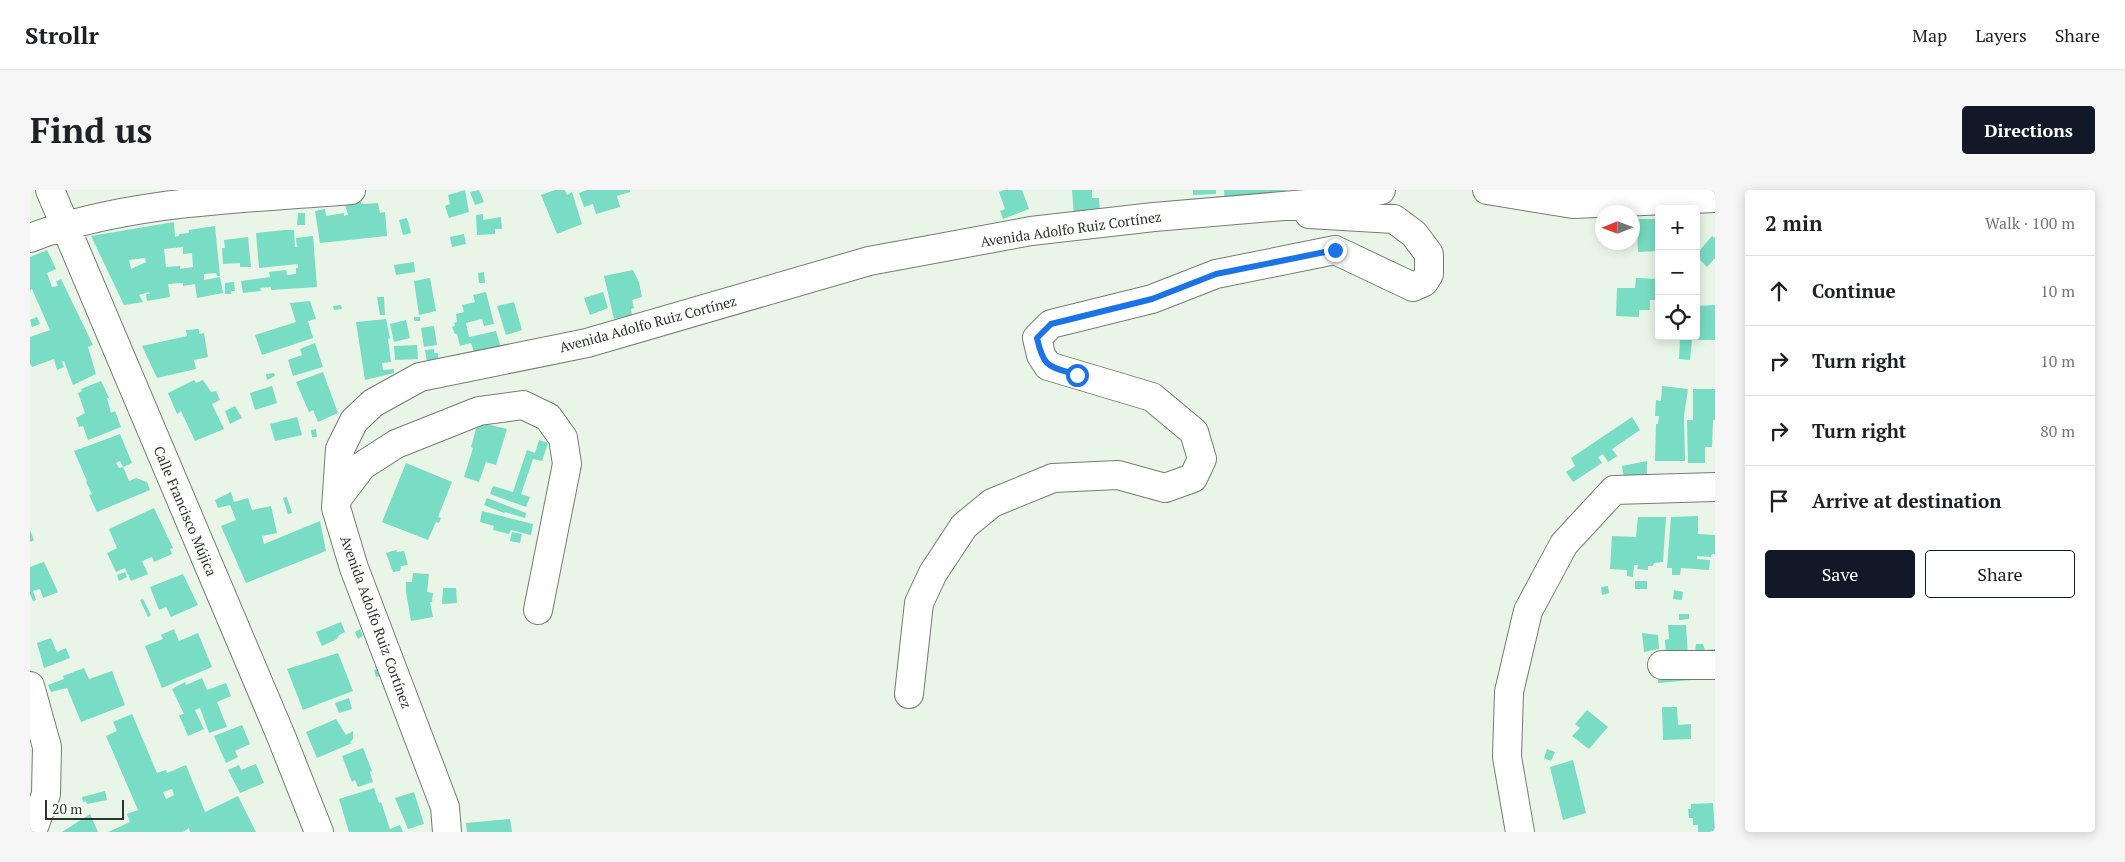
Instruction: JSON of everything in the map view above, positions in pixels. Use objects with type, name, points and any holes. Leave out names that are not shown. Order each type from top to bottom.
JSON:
[{"type":"street","name":"Calle Francisco Mújica","points":[[50,190],[320,832]]},
{"type":"street","points":[[30,238],[64,225],[158,207],[351,190]]},
{"type":"street","name":"Avenida Adolfo Ruiz Cortínez","points":[[447,832],[446,807],[354,568],[336,508],[340,449],[354,421],[373,403],[420,377],[587,343],[869,261],[1031,231],[1154,217],[1318,203],[1381,190]]},
{"type":"street","points":[[1487,190],[1573,204],[1715,198]]},
{"type":"street","points":[[909,694],[918,603],[933,573],[964,526],[992,503],[1053,478],[1118,475],[1165,488],[1192,478],[1202,459],[1194,432],[1152,397],[1048,366],[1041,355],[1037,338],[1051,324],[1152,299],[1216,274],[1335,250],[1413,287],[1424,282],[1430,274],[1429,254],[1414,234],[1394,219],[1321,216],[1270,208]]},
{"type":"street","points":[[337,499],[362,466],[396,444],[479,411],[523,405],[548,417],[563,438],[567,464],[538,610]]},
{"type":"street","points":[[1520,832],[1508,757],[1509,692],[1528,611],[1564,544],[1614,490],[1715,487]]},
{"type":"street","points":[[1662,665],[1715,665]]},
{"type":"street","points":[[30,686],[47,747],[32,832]]},
{"type":"building","points":[[465,190],[469,212],[449,218],[445,206],[450,204],[448,195]]},
{"type":"building","points":[[479,190],[484,202],[475,205],[470,192]]},
{"type":"building","points":[[555,190],[565,190],[567,195],[572,192],[582,224],[557,234],[541,195]]},
{"type":"building","points":[[587,190],[630,190],[630,192],[617,196],[620,207],[596,214],[593,204],[584,207],[579,193]]},
{"type":"building","points":[[1004,190],[1022,190],[1029,209],[1003,219],[1000,211],[1005,209],[999,192]]},
{"type":"building","points":[[1072,190],[1092,190],[1092,198],[1099,198],[1100,214],[1074,216]]},
{"type":"building","points":[[1193,190],[1216,190],[1216,194],[1193,195]]},
{"type":"building","points":[[1224,190],[1286,190],[1287,196],[1225,204]]},
{"type":"building","points":[[361,202],[361,204],[378,203],[380,213],[385,212],[387,236],[320,243],[315,211],[325,209],[326,216],[344,213],[344,216],[348,215],[345,204]]},
{"type":"building","points":[[298,213],[305,213],[305,225],[297,225]]},
{"type":"building","points":[[483,214],[483,220],[501,217],[502,229],[495,229],[495,234],[477,235],[476,215]]},
{"type":"building","points":[[407,218],[411,233],[403,235],[399,220]]},
{"type":"building","points":[[1640,219],[1655,219],[1655,251],[1638,252],[1640,250]]},
{"type":"building","points":[[174,222],[175,237],[179,236],[179,234],[189,233],[189,230],[215,226],[220,276],[217,276],[216,273],[204,274],[204,280],[220,277],[223,293],[197,298],[195,284],[183,286],[183,283],[168,284],[170,297],[147,301],[146,294],[150,294],[149,292],[139,295],[143,302],[124,305],[91,236]],"holes":[[[183,247],[183,254],[192,253],[193,267],[180,269],[180,266],[166,267],[164,249]],[[145,258],[146,262],[131,269],[129,260]]]},
{"type":"building","points":[[294,230],[295,247],[297,247],[296,238],[313,236],[317,287],[271,290],[271,287],[260,288],[261,291],[243,293],[241,281],[270,277],[269,272],[286,270],[287,275],[296,274],[298,264],[259,268],[256,233]]},
{"type":"building","points":[[464,234],[466,244],[452,247],[450,237]]},
{"type":"building","points":[[1712,236],[1715,238],[1715,258],[1707,267],[1700,260],[1700,250]]},
{"type":"building","points":[[248,237],[251,267],[240,267],[240,263],[223,264],[222,248],[225,248],[224,240]]},
{"type":"building","points":[[47,250],[56,269],[47,273],[52,287],[58,286],[56,282],[61,279],[93,345],[88,347],[96,374],[73,385],[64,361],[62,362],[64,367],[57,370],[54,359],[32,367],[30,363],[30,337],[50,330],[32,289],[30,290],[30,257]]},
{"type":"building","points":[[414,262],[415,272],[396,275],[394,265]]},
{"type":"building","points":[[633,270],[639,282],[642,297],[632,300],[634,308],[631,309],[632,315],[614,319],[604,276]]},
{"type":"building","points":[[484,272],[485,283],[479,283],[478,273]]},
{"type":"building","points":[[430,278],[436,311],[419,315],[414,281]]},
{"type":"building","points":[[1636,278],[1655,279],[1655,300],[1650,300],[1650,310],[1639,310],[1639,317],[1616,316],[1617,288],[1635,288]]},
{"type":"building","points":[[234,282],[235,291],[231,291],[231,294],[225,294],[225,283]]},
{"type":"building","points":[[486,292],[494,324],[484,326],[482,319],[466,323],[469,337],[496,331],[502,351],[474,352],[471,343],[460,346],[457,334],[455,334],[452,327],[457,322],[456,314],[464,312],[462,305],[475,302],[473,295]]},
{"type":"building","points":[[603,292],[608,308],[590,315],[584,298]]},
{"type":"building","points":[[377,297],[384,297],[385,315],[380,315]]},
{"type":"building","points":[[310,301],[316,319],[308,321],[313,338],[262,355],[255,335],[296,322],[290,303]]},
{"type":"building","points":[[514,302],[522,330],[506,335],[497,306]]},
{"type":"building","points":[[341,305],[342,309],[334,310],[333,306]]},
{"type":"building","points":[[1715,305],[1715,340],[1700,340],[1700,306]]},
{"type":"building","points":[[37,317],[40,324],[32,327],[30,320]]},
{"type":"building","points":[[414,317],[420,317],[420,321],[414,321]]},
{"type":"building","points":[[386,319],[390,338],[388,339],[391,362],[382,363],[383,370],[394,369],[394,373],[365,380],[356,322]]},
{"type":"building","points":[[406,320],[410,338],[394,342],[390,324]]},
{"type":"building","points":[[434,326],[437,345],[424,347],[421,328]]},
{"type":"building","points":[[199,329],[199,334],[204,333],[208,357],[194,360],[196,369],[157,378],[142,346],[187,336],[186,330]]},
{"type":"building","points":[[1680,340],[1692,340],[1690,360],[1679,359]]},
{"type":"building","points":[[315,343],[323,367],[293,376],[288,360],[302,355],[300,349]]},
{"type":"building","points":[[417,345],[418,359],[395,360],[394,346]]},
{"type":"building","points":[[434,349],[434,353],[438,353],[438,359],[427,362],[425,350]]},
{"type":"building","points":[[323,372],[338,413],[318,422],[313,410],[309,412],[296,382]]},
{"type":"building","points":[[274,373],[275,376],[267,380],[266,374]]},
{"type":"building","points":[[194,380],[196,383],[203,380],[211,392],[216,391],[220,400],[212,404],[224,429],[195,441],[181,411],[177,414],[168,393]]},
{"type":"building","points":[[101,381],[109,398],[107,398],[111,413],[115,411],[121,427],[88,440],[83,426],[79,427],[76,418],[85,413],[78,393],[82,391],[81,389]]},
{"type":"building","points":[[272,386],[277,403],[255,410],[250,393]]},
{"type":"building","points":[[1662,386],[1688,389],[1684,416],[1685,461],[1655,461],[1656,424],[1658,424],[1659,416],[1655,416],[1656,400],[1661,401]]},
{"type":"building","points":[[1693,389],[1715,389],[1715,420],[1713,420],[1712,447],[1705,447],[1705,463],[1688,463],[1687,420],[1693,420]]},
{"type":"building","points":[[235,406],[242,418],[230,424],[225,411]]},
{"type":"building","points":[[297,417],[302,435],[275,441],[270,424]]},
{"type":"building","points":[[1632,417],[1640,430],[1612,449],[1617,456],[1608,462],[1603,454],[1598,457],[1602,463],[1573,482],[1566,472],[1575,466],[1571,458]]},
{"type":"building","points":[[478,422],[507,429],[496,465],[486,462],[479,482],[464,477],[473,448],[471,447]]},
{"type":"building","points":[[316,429],[317,437],[312,437],[311,430]]},
{"type":"building","points":[[120,434],[132,463],[123,467],[129,481],[136,478],[147,482],[150,490],[97,512],[89,495],[92,494],[74,451]],"holes":[[[120,461],[123,467],[119,468],[116,463]]]},
{"type":"building","points":[[539,440],[548,443],[542,461],[533,459],[521,494],[530,497],[526,507],[490,494],[493,486],[513,492],[527,450],[535,453]]},
{"type":"building","points":[[1647,461],[1647,479],[1625,484],[1622,466]]},
{"type":"building","points":[[406,463],[452,482],[438,517],[441,518],[439,523],[436,522],[428,540],[382,522]]},
{"type":"building","points":[[231,492],[234,502],[248,498],[252,510],[271,506],[277,533],[262,536],[264,544],[320,521],[326,551],[246,583],[221,526],[236,520],[230,505],[218,508],[215,500]]},
{"type":"building","points":[[287,497],[292,513],[288,514],[283,498]]},
{"type":"building","points":[[487,498],[526,513],[525,518],[504,513],[484,505]]},
{"type":"building","points":[[154,508],[173,548],[170,549],[172,554],[154,562],[152,557],[142,561],[148,574],[131,581],[125,568],[116,572],[107,553],[117,548],[109,529]]},
{"type":"building","points":[[482,511],[533,524],[531,535],[511,530],[509,534],[493,530],[494,526],[480,522]]},
{"type":"building","points":[[1698,516],[1698,534],[1715,535],[1715,554],[1712,554],[1711,557],[1697,556],[1697,559],[1710,560],[1709,570],[1681,568],[1680,575],[1672,575],[1672,568],[1667,568],[1671,517]]},
{"type":"building","points":[[1638,517],[1666,517],[1663,562],[1648,566],[1648,570],[1637,569],[1638,565],[1634,565],[1633,577],[1627,576],[1627,570],[1610,569],[1612,536],[1636,537]]},
{"type":"building","points":[[30,530],[34,540],[30,542]]},
{"type":"building","points":[[512,532],[522,534],[520,543],[510,541]]},
{"type":"building","points":[[396,550],[397,552],[404,551],[408,565],[401,566],[400,571],[393,572],[386,553]]},
{"type":"building","points":[[44,562],[58,592],[43,598],[40,589],[33,591],[36,600],[33,601],[30,594],[30,567]]},
{"type":"building","points":[[125,572],[127,577],[119,581],[117,575]]},
{"type":"building","points":[[413,573],[429,574],[427,592],[433,593],[432,602],[430,602],[433,617],[411,621],[406,582],[412,582]]},
{"type":"building","points":[[183,574],[198,605],[171,617],[166,607],[159,610],[150,587]]},
{"type":"building","points":[[1635,581],[1647,581],[1647,589],[1635,589]]},
{"type":"building","points":[[1608,586],[1609,593],[1602,595],[1601,587]]},
{"type":"building","points":[[443,588],[456,588],[457,603],[442,604]]},
{"type":"building","points":[[1674,590],[1683,592],[1682,600],[1673,599]]},
{"type":"building","points":[[143,599],[151,615],[148,617],[140,600]]},
{"type":"building","points":[[1679,614],[1689,614],[1689,619],[1679,620]]},
{"type":"building","points":[[341,622],[345,632],[339,635],[337,639],[322,646],[316,632]]},
{"type":"building","points":[[1668,625],[1686,625],[1688,656],[1715,678],[1658,683],[1659,658],[1666,657],[1665,640],[1669,639]]},
{"type":"building","points":[[174,629],[179,641],[198,633],[212,667],[162,688],[145,646],[163,639],[161,635]]},
{"type":"building","points":[[360,629],[363,636],[358,639],[355,632]]},
{"type":"building","points":[[1642,633],[1658,635],[1659,649],[1644,652]]},
{"type":"building","points":[[51,638],[57,652],[66,648],[70,658],[44,668],[37,643]]},
{"type":"building","points":[[1696,644],[1703,644],[1705,650],[1715,649],[1715,670],[1705,652],[1695,651]]},
{"type":"building","points":[[338,653],[353,691],[303,710],[287,669]]},
{"type":"building","points":[[84,668],[89,679],[112,671],[125,705],[81,722],[67,688],[51,692],[48,685],[64,679],[63,676]]},
{"type":"building","points":[[383,668],[385,675],[376,677],[374,670]]},
{"type":"building","points":[[202,678],[207,690],[226,683],[231,696],[217,702],[227,727],[209,733],[200,708],[195,710],[204,729],[188,736],[179,715],[184,714],[172,689],[185,682],[186,685]]},
{"type":"building","points":[[349,698],[352,709],[339,713],[335,703]]},
{"type":"building","points":[[1662,707],[1677,707],[1678,725],[1691,724],[1691,739],[1663,740]]},
{"type":"building","points":[[1587,710],[1608,727],[1589,749],[1572,736],[1580,728],[1575,724]]},
{"type":"building","points":[[132,714],[157,773],[166,770],[167,773],[186,765],[205,812],[238,796],[256,832],[190,832],[189,828],[183,832],[108,832],[130,822],[127,814],[138,810],[106,736],[117,731],[113,722]],"holes":[[[172,789],[174,795],[166,799],[163,792]]]},
{"type":"building","points":[[336,719],[346,735],[353,731],[353,739],[350,742],[352,743],[317,758],[306,732]]},
{"type":"building","points":[[242,725],[250,744],[235,751],[238,757],[226,763],[214,736]]},
{"type":"building","points":[[363,748],[372,771],[370,772],[373,782],[358,787],[355,780],[352,782],[342,756]]},
{"type":"building","points":[[1547,749],[1555,752],[1551,761],[1544,758]]},
{"type":"building","points":[[1573,760],[1586,813],[1563,820],[1550,767]]},
{"type":"building","points":[[256,764],[264,783],[240,793],[228,770],[239,765],[241,770]]},
{"type":"building","points":[[374,788],[390,829],[400,825],[403,832],[349,832],[339,799]]},
{"type":"building","points":[[105,791],[107,800],[87,804],[86,801],[83,802],[82,797]]},
{"type":"building","points":[[414,792],[424,824],[408,829],[395,798]]},
{"type":"building","points":[[1713,803],[1715,832],[1698,832],[1698,825],[1693,825],[1693,818],[1689,818],[1688,809],[1691,809],[1691,804]]},
{"type":"building","points":[[90,814],[98,832],[62,832]]},
{"type":"building","points":[[510,819],[512,832],[467,832],[466,823]]},
{"type":"route","points":[[1077,375],[1048,366],[1041,355],[1037,338],[1051,324],[1152,299],[1216,274],[1335,250]]}]
